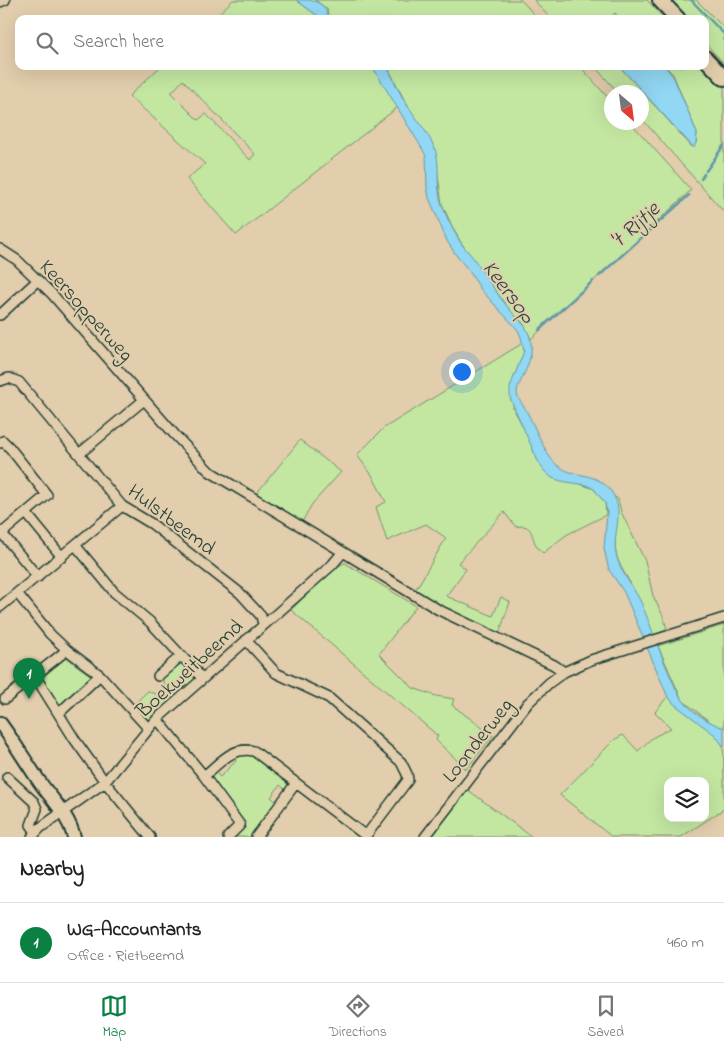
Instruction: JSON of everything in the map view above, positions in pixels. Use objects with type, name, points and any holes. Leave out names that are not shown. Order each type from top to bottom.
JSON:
[{"type":"main road","points":[[650,0],[664,15]]},
{"type":"main road","points":[[660,0],[674,15]]},
{"type":"main road","points":[[709,51],[724,67]]},
{"type":"main road","points":[[709,62],[724,78]]},
{"type":"street","points":[[0,2],[5,0]]},
{"type":"street","name":"Keersopperweg","points":[[0,249],[17,260],[38,280],[144,400]]},
{"type":"street","points":[[2,310],[38,280]]},
{"type":"street","name":"Hulstbeemd","points":[[0,381],[9,378],[19,382],[122,506],[152,524],[240,593],[261,616],[263,624]]},
{"type":"street","points":[[79,454],[144,400],[209,471],[439,610],[554,665],[564,672],[590,660],[640,643],[724,618]]},
{"type":"street","points":[[0,443],[3,441],[10,448],[47,496],[1,532],[38,577]]},
{"type":"street","points":[[0,607],[122,506]]},
{"type":"street","points":[[26,513],[62,557]]},
{"type":"street","points":[[76,546],[114,592],[150,622],[202,678]]},
{"type":"street","name":"Boekweitbeemd","points":[[34,835],[60,813],[105,782],[157,719],[332,565],[343,552]]},
{"type":"street","points":[[18,593],[50,634],[67,650],[100,675],[148,728]]},
{"type":"street","points":[[204,776],[234,751],[244,749],[254,751],[366,837],[408,780],[401,762],[329,698],[276,673],[246,640]]},
{"type":"street","points":[[5,700],[67,650]]},
{"type":"street","points":[[158,676],[181,656]]},
{"type":"street","name":"Loonderweg","points":[[425,837],[528,703],[564,672]]},
{"type":"street","points":[[59,713],[100,675]]},
{"type":"street","points":[[34,676],[75,740],[105,782],[150,837]]},
{"type":"street","points":[[157,719],[204,776],[240,825],[228,837]]},
{"type":"street","points":[[0,723],[41,783],[48,802],[60,813],[74,837]]},
{"type":"street","points":[[7,777],[34,802],[37,809],[31,825],[34,835]]},
{"type":"street","points":[[256,837],[296,783]]},
{"type":"green space","points":[[233,0],[296,0],[317,15],[217,15]]},
{"type":"green space","points":[[315,0],[521,0],[534,15],[328,15],[327,9]]},
{"type":"green space","points":[[534,0],[647,0],[661,15],[617,15],[615,13],[613,15],[547,15]]},
{"type":"green space","points":[[664,0],[696,0],[724,28],[724,63],[709,47],[709,15],[678,15]]},
{"type":"green space","points":[[709,69],[724,81],[724,212],[649,127],[649,99],[692,147],[696,143],[697,133],[673,74],[669,70]]},
{"type":"green space","points":[[157,70],[375,70],[398,107],[236,235],[187,179],[205,164],[129,96]],"holes":[[[183,80],[255,154],[250,160],[206,114],[198,120],[171,93]]]},
{"type":"green space","points":[[389,70],[584,70],[604,93],[604,130],[637,130],[691,190],[531,339],[523,323],[510,310],[484,275],[453,228],[442,204],[434,147],[405,101]]},
{"type":"green space","points":[[598,70],[623,70],[636,85],[612,85]]},
{"type":"green space","points":[[523,343],[522,359],[515,374],[513,408],[537,459],[575,482],[594,489],[605,503],[606,515],[566,535],[543,553],[537,547],[529,529],[522,526],[516,527],[504,512],[458,563],[466,569],[446,596],[493,616],[501,597],[510,602],[499,634],[415,591],[446,538],[426,524],[387,541],[376,507],[386,502],[372,475],[357,455],[384,428]]},
{"type":"green space","points":[[300,440],[341,472],[312,504],[302,522],[256,494]]},
{"type":"green space","points":[[613,496],[618,499],[621,512],[645,561],[653,596],[664,618],[667,630],[653,635],[639,599],[617,558],[615,538],[617,510]]},
{"type":"green space","points":[[345,563],[416,606],[379,654],[413,688],[436,696],[454,699],[452,705],[493,736],[466,769],[436,740],[438,736],[291,610],[325,577]]},
{"type":"green space","points":[[724,625],[724,728],[713,724],[682,700],[658,646]]},
{"type":"green space","points":[[66,658],[93,677],[60,705],[57,704],[42,680],[43,677]]},
{"type":"green space","points":[[181,662],[195,677],[195,680],[151,720],[144,718],[133,705],[148,691],[155,694],[161,692],[165,685],[162,678]]},
{"type":"green space","points":[[668,696],[681,709],[713,732],[723,746],[724,809],[709,819],[709,777],[664,777],[664,822],[704,822],[681,837],[612,837],[560,795],[614,740],[623,735],[638,751],[652,738],[671,728],[655,712]]},
{"type":"green space","points":[[248,754],[286,781],[288,787],[286,790],[280,785],[271,797],[276,802],[250,837],[232,837],[244,825],[242,819],[216,785],[209,780],[216,773],[220,777],[236,761],[233,756]]},
{"type":"green space","points":[[468,790],[528,834],[532,837],[432,837]]},
{"type":"water","points":[[296,0],[317,2],[324,8],[328,15],[317,15]]},
{"type":"water","points":[[374,70],[389,70],[405,102],[429,137],[437,154],[440,198],[450,223],[461,243],[501,299],[528,332],[531,351],[517,389],[519,399],[549,456],[556,464],[564,470],[599,481],[614,496],[618,510],[615,547],[620,567],[640,600],[678,693],[696,713],[724,728],[724,747],[715,735],[674,704],[667,695],[624,592],[609,570],[604,549],[607,513],[605,503],[594,489],[586,485],[552,478],[544,471],[537,459],[510,398],[510,387],[524,351],[521,337],[518,330],[482,291],[447,241],[429,198],[426,156]]},
{"type":"water","points":[[623,70],[668,70],[674,78],[697,133],[694,148],[649,99],[649,85],[636,85]]},
{"type":"waterway","points":[[691,0],[706,15]]},
{"type":"waterway","points":[[709,19],[724,34]]},
{"type":"waterway","name":"'t Rijtje","points":[[706,171],[724,145]]},
{"type":"waterway","name":"'t Rijtje","points":[[701,179],[704,174]]},
{"type":"waterway","name":"'t Rijtje","points":[[599,276],[689,195]]},
{"type":"waterway","name":"'t Rijtje","points":[[539,330],[593,281]]},
{"type":"place","name":"WG-Accountants","points":[[29,699]]},
{"type":"water label","name":"Keersop","points":[[510,291]]}]
